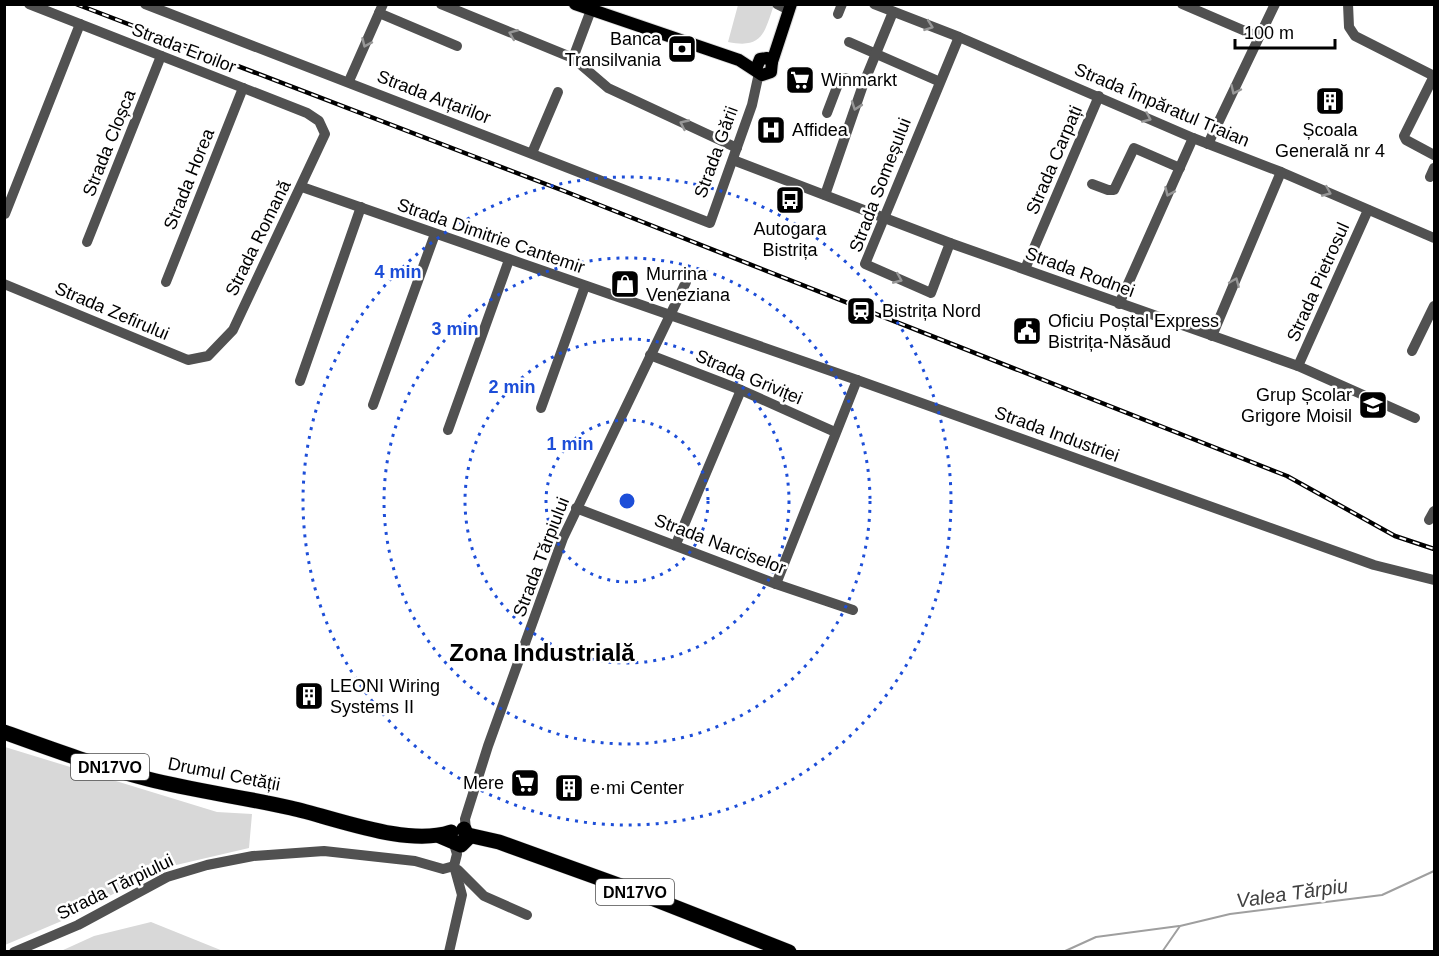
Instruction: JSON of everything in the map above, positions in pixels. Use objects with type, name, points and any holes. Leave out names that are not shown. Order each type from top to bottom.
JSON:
[{"type":"highway","name":"Drumul Cetății","points":[[4,732],[145,778],[218,795],[289,807],[386,831],[459,841],[499,842],[789,951]]},
{"type":"main road","points":[[575,4],[739,60],[763,66]]},
{"type":"main road","name":"Strada Gării","points":[[763,66],[784,5]]},
{"type":"street","name":"Strada Eroilor","points":[[29,4],[307,113],[324,127]]},
{"type":"street","name":"Strada Arțarilor","points":[[145,4],[349,81],[710,223]]},
{"type":"street","points":[[441,4],[573,58],[608,88],[737,148]]},
{"type":"street","name":"Strada Împăratul Traian","points":[[874,4],[959,37],[1193,138],[1281,172],[1434,238]]},
{"type":"street","points":[[1182,4],[1259,37]]},
{"type":"street","points":[[1208,144],[1275,4]]},
{"type":"street","points":[[1348,4],[1349,27],[1355,36],[1434,74],[1404,137],[1434,154]]},
{"type":"street","points":[[349,81],[381,9],[457,46]]},
{"type":"street","points":[[573,58],[591,10]]},
{"type":"street","points":[[825,195],[863,85],[893,12]]},
{"type":"street","points":[[5,214],[80,24]]},
{"type":"street","name":"Strada Someșului","points":[[950,243],[931,293],[865,264],[938,81],[959,37]]},
{"type":"street","points":[[849,42],[938,81]]},
{"type":"street","name":"Strada Cloșca","points":[[87,242],[161,56]]},
{"type":"street","name":"Strada Gării","points":[[710,223],[756,94],[763,66]]},
{"type":"street","points":[[827,113],[840,79],[845,78],[863,85]]},
{"type":"street","name":"Strada Horea","points":[[166,282],[243,88]]},
{"type":"street","points":[[532,153],[558,92]]},
{"type":"street","name":"Strada Carpați","points":[[1025,269],[1099,96]]},
{"type":"street","name":"Strada Romană","points":[[208,356],[232,330],[321,147],[325,134],[324,127]]},
{"type":"street","points":[[1119,304],[1193,138]]},
{"type":"street","points":[[1092,184],[1108,190],[1114,189],[1134,148],[1180,168]]},
{"type":"street","name":"Strada Rodnei","points":[[733,160],[950,243],[1298,366],[1415,418]]},
{"type":"street","points":[[1212,336],[1281,172]]},
{"type":"street","name":"Strada Dimitrie Cantemir","points":[[302,187],[670,317]]},
{"type":"street","points":[[300,381],[361,207]]},
{"type":"street","name":"Strada Pietrosul","points":[[1298,366],[1368,210]]},
{"type":"street","points":[[374,405],[435,234]]},
{"type":"street","points":[[448,430],[509,260]]},
{"type":"street","name":"Strada Tărpiului","points":[[14,951],[78,925],[167,877],[207,865],[253,856],[324,851],[376,855],[415,861],[444,869],[459,841],[488,746],[576,508],[686,282]]},
{"type":"street","name":"Strada Zefirului","points":[[4,285],[188,360],[208,356]]},
{"type":"street","points":[[541,408],[585,286]]},
{"type":"street","points":[[1412,351],[1434,306]]},
{"type":"street","name":"Strada Industriei","points":[[670,317],[857,380],[1374,565],[1434,580]]},
{"type":"street","name":"Strada Griviței","points":[[651,355],[741,390],[835,432]]},
{"type":"street","points":[[776,584],[857,380]]},
{"type":"street","points":[[676,544],[741,390]]},
{"type":"street","name":"Strada Narciselor","points":[[576,508],[676,544],[776,584],[853,610]]},
{"type":"street","points":[[459,841],[484,896],[527,915]]},
{"type":"street","points":[[449,951],[462,895],[459,841]]},
{"type":"shaded area","points":[[738,5],[774,5],[768,24],[755,41],[740,44],[728,42]]},
{"type":"shaded area","points":[[5,747],[217,812],[252,814],[249,848],[159,869],[71,917],[5,945]]},
{"type":"shaded area","points":[[151,922],[223,951],[61,951],[94,936]]},
{"type":"waterway","name":"Valea Tărpiu","points":[[1162,952],[1180,926],[1230,914],[1382,895],[1434,871]]},
{"type":"waterway","points":[[1063,952],[1096,937],[1179,926]]},
{"type":"railway","points":[[76,4],[564,191],[1287,476],[1395,536],[1434,549]]},
{"type":"place","name":"Banca Transilvania","points":[[682,49]]},
{"type":"place","name":"Winmarkt","points":[[800,80]]},
{"type":"place","name":"Școala Generală nr 4","points":[[1330,101]]},
{"type":"place","name":"Affidea","points":[[771,130]]},
{"type":"place","name":"Autogara Bistrița","points":[[790,200]]},
{"type":"place","name":"Murrina Veneziana","points":[[625,284]]},
{"type":"place","name":"Bistrița Nord","points":[[861,311]]},
{"type":"place","name":"Oficiu Poștal Express Bistrița-Năsăud","points":[[1027,331]]},
{"type":"place","name":"Grup Școlar Grigore Moisil","points":[[1373,405]]},
{"type":"place","name":"LEONI Wiring Systems II","points":[[309,696]]},
{"type":"place","name":"Mere","points":[[525,783]]},
{"type":"place","name":"e·mi Center","points":[[569,788]]},
{"type":"district","name":"Zona Industrială","points":[[542,653]]}]
